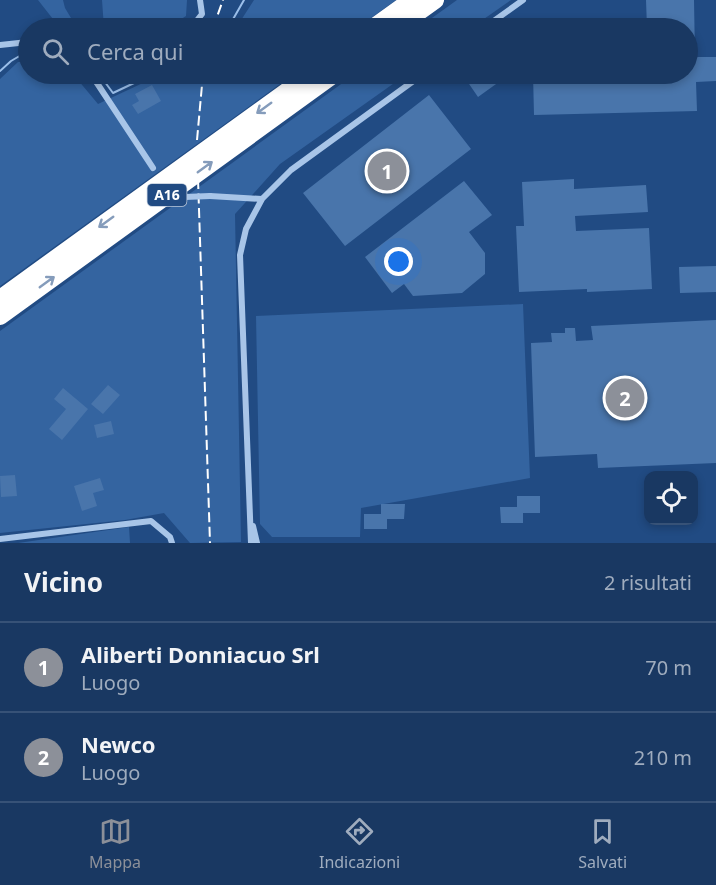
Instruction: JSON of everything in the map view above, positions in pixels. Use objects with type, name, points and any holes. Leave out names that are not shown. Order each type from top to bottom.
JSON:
[{"type":"highway","points":[[387,18],[412,0]]},
{"type":"highway","points":[[410,18],[435,0]]},
{"type":"highway","name":"A16","points":[[0,299],[297,84]]},
{"type":"highway","name":"A16","points":[[0,316],[320,84]]},
{"type":"street","points":[[199,18],[202,14],[200,0]]},
{"type":"street","points":[[498,18],[523,0]]},
{"type":"street","points":[[0,45],[18,43]]},
{"type":"street","points":[[98,84],[153,168]]},
{"type":"street","points":[[251,543],[240,255],[246,229],[262,199],[291,170],[409,84]]},
{"type":"street","points":[[185,197],[262,199]]},
{"type":"street","points":[[250,514],[258,543]]},
{"type":"street","points":[[0,539],[152,521],[170,537],[172,543]]},
{"type":"shaded area","points":[[38,0],[63,0],[71,18],[52,18]]},
{"type":"shaded area","points":[[102,0],[187,0],[186,16],[183,18],[103,18]]},
{"type":"shaded area","points":[[254,0],[396,0],[371,18],[242,18]]},
{"type":"shaded area","points":[[457,0],[511,0],[485,18],[432,18]]},
{"type":"shaded area","points":[[18,62],[18,84],[81,84],[98,104],[141,84],[280,84],[0,286],[0,79]]},
{"type":"shaded area","points":[[341,84],[393,84],[280,164],[235,214],[241,542],[190,543],[164,513],[125,520],[0,533],[0,331]]},
{"type":"shaded area","points":[[523,304],[530,478],[361,508],[360,537],[272,537],[260,524],[256,316]]},
{"type":"shaded area","points":[[129,527],[130,543],[18,543]]},
{"type":"building","points":[[646,0],[694,0],[694,18],[647,18]]},
{"type":"building","points":[[698,57],[716,57],[716,81],[698,82]]},
{"type":"building","points":[[469,84],[496,84],[478,97]]},
{"type":"building","points":[[533,84],[696,84],[697,111],[534,115]]},
{"type":"building","points":[[152,85],[161,101],[138,114],[132,105],[139,101],[135,94]]},
{"type":"building","points":[[429,95],[471,149],[345,246],[303,193]]},
{"type":"building","points":[[574,179],[574,189],[646,185],[648,212],[575,216],[576,231],[649,228],[652,289],[519,292],[516,226],[524,226],[522,182]]},
{"type":"building","points":[[464,181],[492,215],[469,232],[485,253],[485,274],[462,293],[413,296],[404,284],[392,293],[365,257]]},
{"type":"building","points":[[716,266],[716,292],[680,293],[679,267]]},
{"type":"building","points":[[716,320],[716,463],[598,468],[597,454],[535,457],[531,343],[552,342],[551,333],[565,333],[565,328],[575,328],[576,341],[593,340],[591,326]]},
{"type":"building","points":[[108,385],[120,395],[103,414],[91,404]]},
{"type":"building","points":[[63,388],[88,409],[62,440],[49,429],[66,409],[54,399]]},
{"type":"building","points":[[111,421],[114,434],[97,438],[94,425]]},
{"type":"building","points":[[15,475],[17,496],[1,497],[0,476]]},
{"type":"building","points":[[100,478],[104,490],[93,493],[97,506],[82,511],[74,486]]},
{"type":"building","points":[[517,496],[540,496],[540,513],[523,513],[523,523],[501,523],[500,507],[517,507]]},
{"type":"building","points":[[381,504],[405,504],[404,519],[387,519],[387,529],[364,529],[364,514],[381,514]]},
{"type":"waterway","points":[[234,18],[244,0]]},
{"type":"waterway","points":[[0,71],[18,57]]},
{"type":"waterway","points":[[106,84],[113,93],[132,84]]},
{"type":"railway","points":[[217,18],[223,0]]},
{"type":"railway","points":[[197,140],[202,84]]},
{"type":"railway","points":[[198,179],[210,543]]},
{"type":"place","name":"Aliberti Donniacuo Srl","points":[[387,171]]},
{"type":"place","name":"Newco","points":[[625,398]]}]
